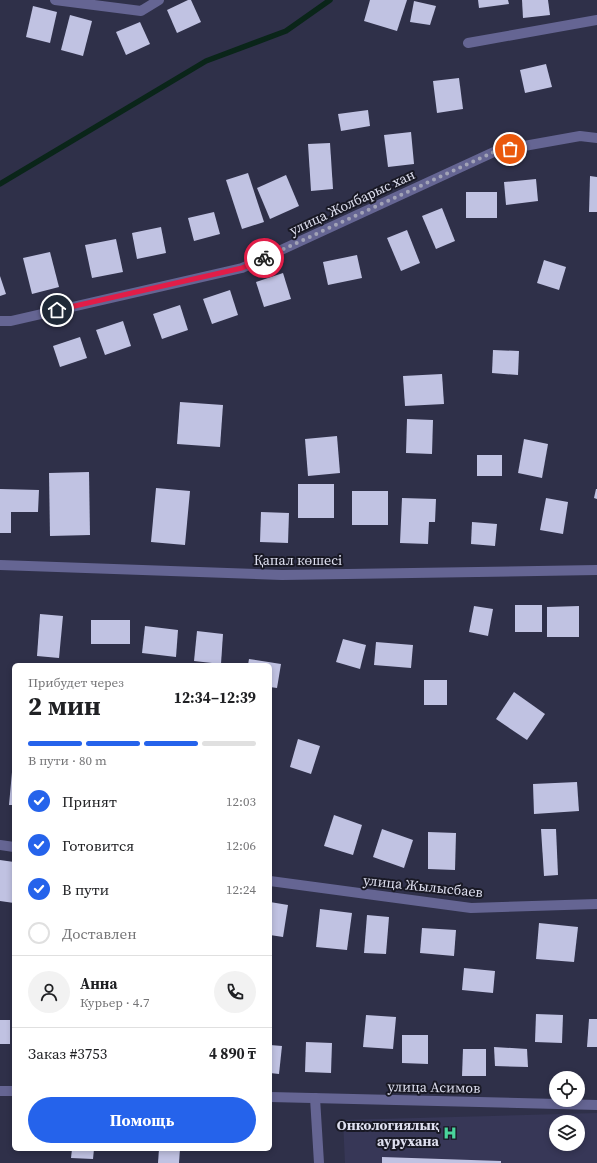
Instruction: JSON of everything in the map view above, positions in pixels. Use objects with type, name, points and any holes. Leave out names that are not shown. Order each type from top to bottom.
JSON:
[{"type":"street","points":[[55,0],[141,11],[159,0]]},
{"type":"street","points":[[468,43],[597,20]]},
{"type":"street","name":"улица Жолбарыс хан","points":[[0,321],[11,320],[242,268],[496,151],[580,136],[597,138]]},
{"type":"street","name":"Қапал көшесі","points":[[0,565],[282,575],[597,570]]},
{"type":"street","points":[[0,845],[12,847]]},
{"type":"street","name":"улица Жылысбаев","points":[[272,881],[471,908],[597,904]]},
{"type":"street","points":[[0,1091],[12,1091]]},
{"type":"street","name":"улица Асимов","points":[[272,1097],[597,1105]]},
{"type":"street","points":[[315,1098],[319,1163]]},
{"type":"shaded area","name":"Онкологиялық аурухана","points":[[597,1113],[597,1163],[345,1163],[343,1120]]},
{"type":"building","points":[[191,0],[201,22],[177,33],[167,10]]},
{"type":"building","points":[[370,0],[407,0],[397,31],[364,21]]},
{"type":"building","points":[[478,0],[508,0],[509,4],[479,8]]},
{"type":"building","points":[[522,0],[548,0],[550,15],[523,18]]},
{"type":"building","points":[[414,1],[436,6],[430,25],[410,22]]},
{"type":"building","points":[[33,6],[57,12],[50,43],[26,37]]},
{"type":"building","points":[[70,15],[92,21],[83,56],[61,50]]},
{"type":"building","points":[[140,22],[150,44],[126,55],[116,32]]},
{"type":"building","points":[[546,64],[552,87],[525,93],[520,70]]},
{"type":"building","points":[[459,78],[463,109],[437,113],[433,81]]},
{"type":"building","points":[[368,110],[370,126],[341,131],[338,114]]},
{"type":"building","points":[[411,132],[414,164],[388,167],[384,135]]},
{"type":"building","points":[[330,143],[333,189],[311,191],[308,144]]},
{"type":"building","points":[[248,173],[264,222],[242,229],[226,180]]},
{"type":"building","points":[[286,175],[299,206],[270,219],[257,188]]},
{"type":"building","points":[[590,176],[597,177],[597,212],[589,212]]},
{"type":"building","points":[[536,179],[538,201],[506,205],[504,182]]},
{"type":"building","points":[[466,192],[497,192],[497,218],[466,218]]},
{"type":"building","points":[[442,208],[455,241],[436,249],[422,216]]},
{"type":"building","points":[[214,212],[220,234],[194,241],[188,218]]},
{"type":"building","points":[[161,227],[166,253],[137,259],[132,233]]},
{"type":"building","points":[[407,230],[420,263],[401,271],[387,238]]},
{"type":"building","points":[[116,239],[123,272],[92,278],[85,245]]},
{"type":"building","points":[[50,252],[59,287],[32,294],[23,258]]},
{"type":"building","points":[[357,255],[362,278],[328,285],[323,262]]},
{"type":"building","points":[[544,260],[566,267],[559,290],[537,283]]},
{"type":"building","points":[[283,273],[291,299],[264,307],[256,282]]},
{"type":"building","points":[[0,276],[6,294],[0,296]]},
{"type":"building","points":[[230,290],[238,315],[212,324],[203,299]]},
{"type":"building","points":[[180,305],[188,330],[162,339],[153,314]]},
{"type":"building","points":[[123,321],[131,346],[105,355],[96,330]]},
{"type":"building","points":[[80,337],[87,358],[60,367],[53,346]]},
{"type":"building","points":[[493,350],[519,351],[518,375],[492,373]]},
{"type":"building","points":[[442,374],[444,404],[405,406],[403,376]]},
{"type":"building","points":[[180,402],[223,405],[220,447],[177,444]]},
{"type":"building","points":[[407,419],[433,420],[432,454],[406,453]]},
{"type":"building","points":[[337,436],[340,473],[308,476],[305,439]]},
{"type":"building","points":[[524,439],[548,444],[542,478],[518,473]]},
{"type":"building","points":[[477,455],[502,455],[502,476],[477,476]]},
{"type":"building","points":[[89,472],[90,535],[50,536],[49,473]]},
{"type":"building","points":[[298,484],[334,484],[334,518],[298,518]]},
{"type":"building","points":[[156,488],[190,491],[185,545],[151,542]]},
{"type":"building","points":[[0,489],[39,490],[38,512],[11,512],[11,533],[0,533]]},
{"type":"building","points":[[597,489],[597,499],[594,498]]},
{"type":"building","points":[[352,491],[388,491],[388,525],[352,525]]},
{"type":"building","points":[[402,498],[436,499],[435,522],[429,522],[428,544],[400,543]]},
{"type":"building","points":[[546,498],[568,502],[563,534],[540,530]]},
{"type":"building","points":[[261,512],[289,513],[288,543],[260,542]]},
{"type":"building","points":[[472,522],[497,524],[495,546],[471,544]]},
{"type":"building","points":[[515,605],[542,605],[542,632],[515,632]]},
{"type":"building","points":[[474,606],[493,609],[488,636],[469,632]]},
{"type":"building","points":[[579,606],[579,637],[547,637],[547,607]]},
{"type":"building","points":[[40,614],[63,616],[59,658],[37,656]]},
{"type":"building","points":[[91,620],[130,620],[130,644],[91,644]]},
{"type":"building","points":[[145,626],[178,630],[176,657],[142,653]]},
{"type":"building","points":[[197,631],[223,634],[221,663],[194,661]]},
{"type":"building","points":[[343,639],[366,645],[360,669],[336,662]]},
{"type":"building","points":[[376,642],[413,645],[411,668],[374,665]]},
{"type":"building","points":[[249,659],[281,664],[277,688],[272,687],[272,663],[248,663]]},
{"type":"building","points":[[424,680],[447,680],[447,705],[424,705]]},
{"type":"building","points":[[514,692],[545,714],[527,740],[496,719]]},
{"type":"building","points":[[298,739],[320,746],[311,774],[290,767]]},
{"type":"building","points":[[12,772],[12,805],[9,805]]},
{"type":"building","points":[[577,782],[579,811],[534,814],[533,784]]},
{"type":"building","points":[[334,815],[362,825],[353,855],[324,846]]},
{"type":"building","points":[[382,829],[413,840],[404,868],[373,857]]},
{"type":"building","points":[[541,829],[556,829],[558,875],[544,876]]},
{"type":"building","points":[[428,832],[456,833],[455,870],[428,869]]},
{"type":"building","points":[[0,860],[12,862],[12,903],[0,901]]},
{"type":"building","points":[[272,902],[288,905],[283,937],[272,935]]},
{"type":"building","points":[[320,909],[352,913],[347,950],[316,947]]},
{"type":"building","points":[[367,915],[389,917],[386,954],[364,953]]},
{"type":"building","points":[[539,923],[578,927],[574,962],[536,959]]},
{"type":"building","points":[[422,928],[456,930],[454,956],[420,953]]},
{"type":"building","points":[[464,968],[495,971],[493,993],[462,990]]},
{"type":"building","points":[[536,1014],[563,1015],[562,1043],[535,1042]]},
{"type":"building","points":[[366,1015],[396,1017],[393,1049],[363,1047]]},
{"type":"building","points":[[589,1019],[597,1019],[597,1047],[587,1047]]},
{"type":"building","points":[[0,1020],[10,1020],[10,1044],[0,1044]]},
{"type":"building","points":[[402,1035],[428,1035],[428,1064],[402,1063]]},
{"type":"building","points":[[306,1042],[332,1043],[331,1073],[305,1072]]},
{"type":"building","points":[[272,1045],[282,1046],[279,1074],[272,1073]]},
{"type":"building","points":[[494,1047],[527,1049],[528,1067],[495,1066]]},
{"type":"building","points":[[463,1049],[486,1049],[486,1076],[462,1076]]},
{"type":"building","points":[[72,1151],[94,1151],[93,1159],[71,1158]]},
{"type":"building","points":[[159,1151],[180,1151],[179,1163],[158,1163]]},
{"type":"building","points":[[382,1157],[501,1161],[501,1163],[382,1163]]},
{"type":"waterway","points":[[0,184],[206,61],[286,31],[330,0]]},
{"type":"way so far","points":[[264,258],[496,151],[510,149]]},
{"type":"place","name":"Онкологиялық аурухана","points":[[450,1133]]},
{"type":"route","points":[[57,310],[242,268],[264,258]]}]
